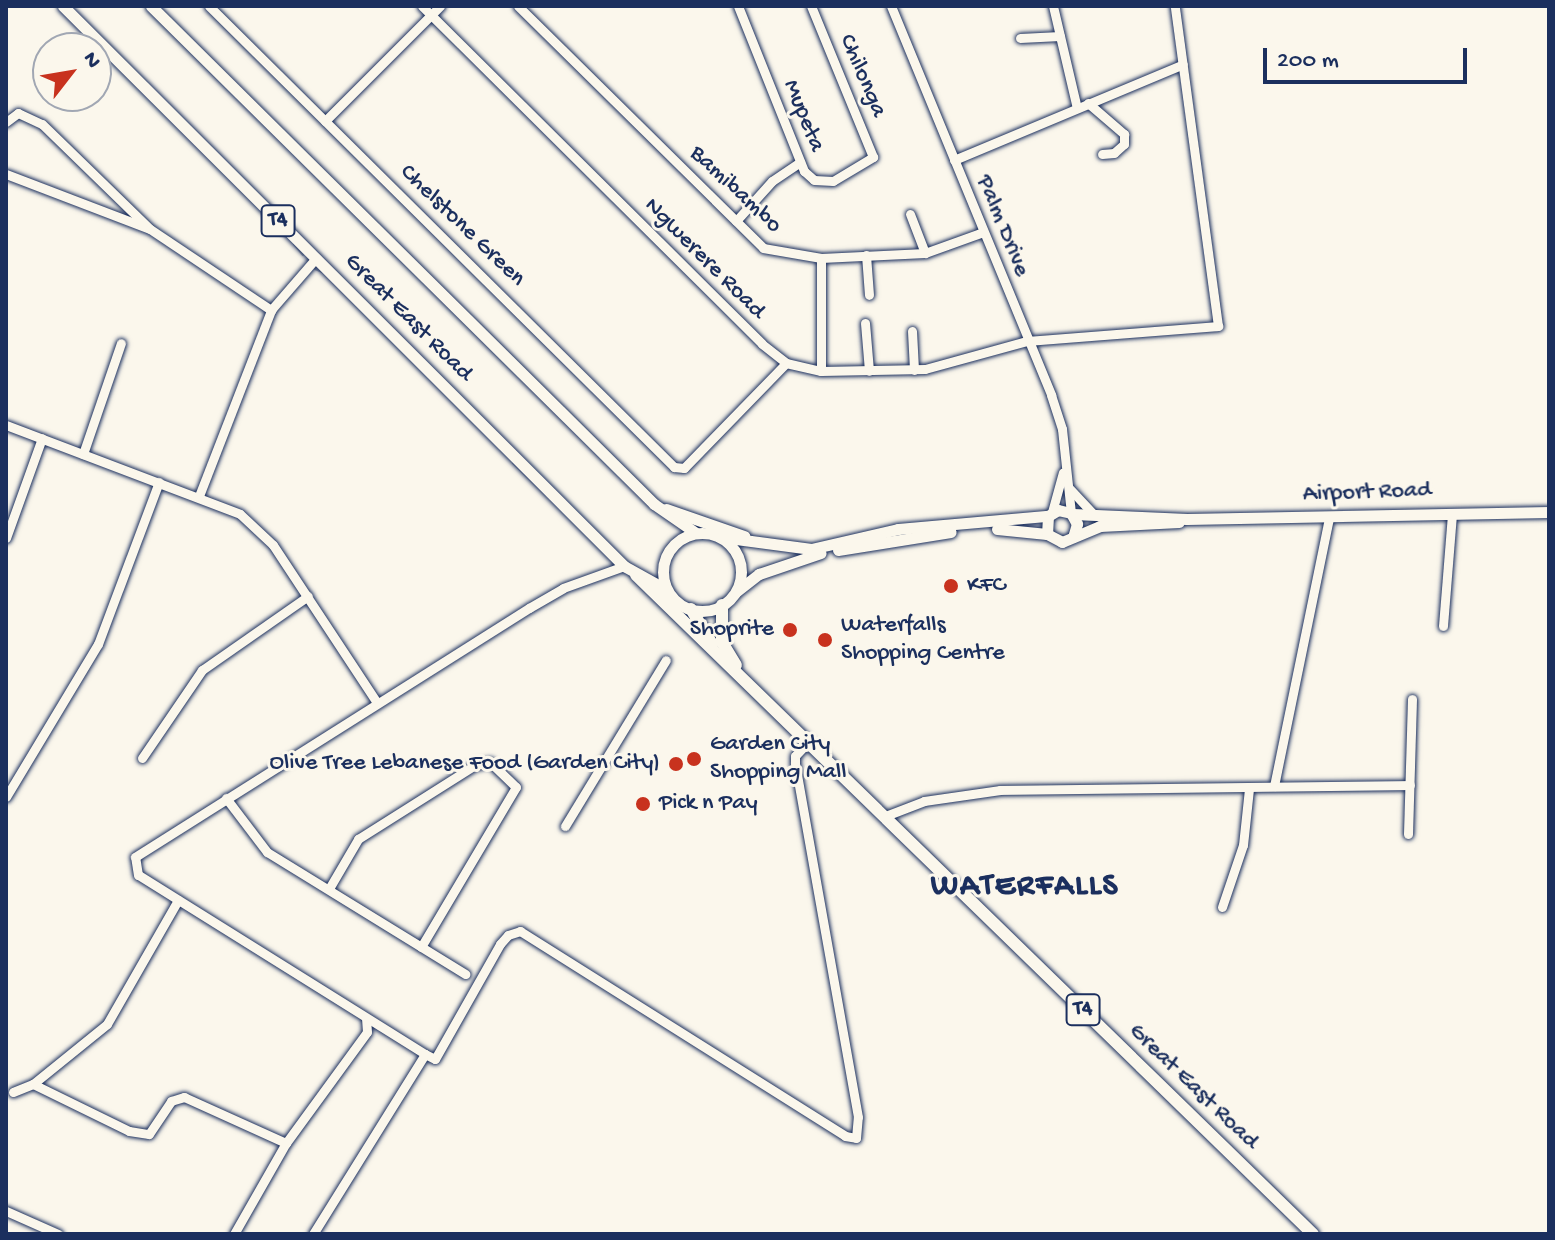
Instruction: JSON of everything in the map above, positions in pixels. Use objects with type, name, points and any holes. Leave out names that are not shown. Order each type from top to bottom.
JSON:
[{"type":"highway","name":"Great East Road","points":[[636,575],[790,725],[888,815],[1313,1234]]},
{"type":"highway","name":"Great East Road","points":[[722,605],[720,633],[726,652],[769,703]]},
{"type":"highway","name":"Great East Road","points":[[691,609],[723,660]]},
{"type":"main road","name":"Great East Road","points":[[63,6],[636,575]]},
{"type":"main road","name":"Great East Road","points":[[151,6],[654,504],[696,533]]},
{"type":"main road","points":[[654,504],[751,540]]},
{"type":"main road","name":"Airport Road","points":[[1072,514],[1187,519],[1549,512]]},
{"type":"main road","points":[[1047,534],[1050,514]]},
{"type":"main road","points":[[1050,514],[1072,514],[1078,528],[1073,537],[1057,542],[1047,534],[1006,528],[928,534],[815,555],[759,574],[722,605],[691,609],[667,590],[665,562],[671,549],[696,533],[811,549],[898,529],[1050,514]]},
{"type":"main road","name":"Airport Road","points":[[1073,537],[1100,526],[1187,519]]},
{"type":"main road","points":[[721,537],[738,555],[737,591]]},
{"type":"main road","name":"T4","points":[[636,575],[667,590]]},
{"type":"street","name":"Chelstone Green","points":[[209,6],[670,464],[679,469],[687,465],[786,363]]},
{"type":"street","name":"Ngwerere Road","points":[[422,6],[786,363]]},
{"type":"street","points":[[325,121],[440,6]]},
{"type":"street","name":"Bamibambo","points":[[518,6],[763,248],[821,258],[925,253],[983,232]]},
{"type":"street","name":"Mupeta","points":[[738,6],[800,162],[810,178],[833,181],[869,160]]},
{"type":"street","name":"Chilonga","points":[[811,6],[873,155],[869,160]]},
{"type":"street","name":"Palm Drive","points":[[891,6],[1062,429],[1072,514]]},
{"type":"street","points":[[1053,6],[1077,108]]},
{"type":"street","points":[[786,363],[821,371],[914,370],[1027,341],[1215,327],[1220,322],[1175,6]]},
{"type":"street","points":[[1020,38],[1060,36]]},
{"type":"street","points":[[954,160],[1183,64]]},
{"type":"street","points":[[1088,103],[1124,134],[1124,144],[1114,153],[1102,154]]},
{"type":"street","points":[[6,122],[18,113],[42,124],[150,229],[271,310]]},
{"type":"street","points":[[736,221],[772,181],[800,162]]},
{"type":"street","points":[[6,174],[150,229]]},
{"type":"street","points":[[910,214],[925,253]]},
{"type":"street","points":[[866,255],[869,295]]},
{"type":"street","points":[[199,496],[271,310],[316,258]]},
{"type":"street","points":[[821,258],[821,371]]},
{"type":"street","points":[[865,323],[869,371]]},
{"type":"street","points":[[912,331],[914,370]]},
{"type":"street","points":[[83,454],[121,343]]},
{"type":"street","points":[[6,425],[199,496],[254,524],[308,596],[377,703]]},
{"type":"street","points":[[6,538],[42,438]]},
{"type":"street","name":"Palm Drive","points":[[1050,514],[1065,465]]},
{"type":"street","name":"Palm Drive","points":[[1066,478],[1081,506],[1094,515]]},
{"type":"street","points":[[6,797],[98,644],[159,482]]},
{"type":"street","points":[[1443,626],[1452,513]]},
{"type":"street","points":[[1274,786],[1329,517]]},
{"type":"street","points":[[624,566],[563,588],[226,798],[135,857],[138,875],[435,1059],[500,944],[520,931],[845,1136],[856,1138],[853,1088],[790,725]]},
{"type":"street","points":[[142,758],[202,670],[308,596]]},
{"type":"street","points":[[565,826],[666,660]]},
{"type":"street","points":[[1408,834],[1412,699]]},
{"type":"street","points":[[797,758],[810,744]]},
{"type":"street","points":[[797,758],[823,756]]},
{"type":"street","points":[[330,887],[358,839],[475,765],[490,762],[516,787],[421,947]]},
{"type":"street","points":[[888,815],[924,801],[1000,790],[1410,785]]},
{"type":"street","points":[[1222,907],[1243,845],[1249,789]]},
{"type":"street","points":[[226,798],[267,852],[330,887],[465,974]]},
{"type":"street","points":[[13,1092],[33,1084],[107,1024],[178,900]]},
{"type":"street","points":[[234,1234],[286,1143],[367,1032],[366,1019]]},
{"type":"street","points":[[313,1234],[425,1054]]},
{"type":"street","points":[[33,1084],[129,1131],[149,1134],[178,1097],[211,1106],[286,1143]]},
{"type":"street","points":[[6,1211],[32,1218],[37,1230],[58,1234]]},
{"type":"waterway","points":[[294,244],[303,255]]},
{"type":"waterway","points":[[315,269],[322,272]]},
{"type":"waterway","points":[[513,463],[546,495]]},
{"type":"place","name":"KFC","points":[[951,586]]},
{"type":"place","name":"Shoprite","points":[[790,630]]},
{"type":"place","name":"Waterfalls Shopping Centre","points":[[825,640]]},
{"type":"place","name":"Garden City Shopping Mall","points":[[694,759]]},
{"type":"place","name":"Olive Tree Lebanese Food (Garden City)","points":[[676,764]]},
{"type":"place","name":"Pick n Pay","points":[[643,804]]},
{"type":"district","name":"WATERFALLS","points":[[1025,887]]}]
